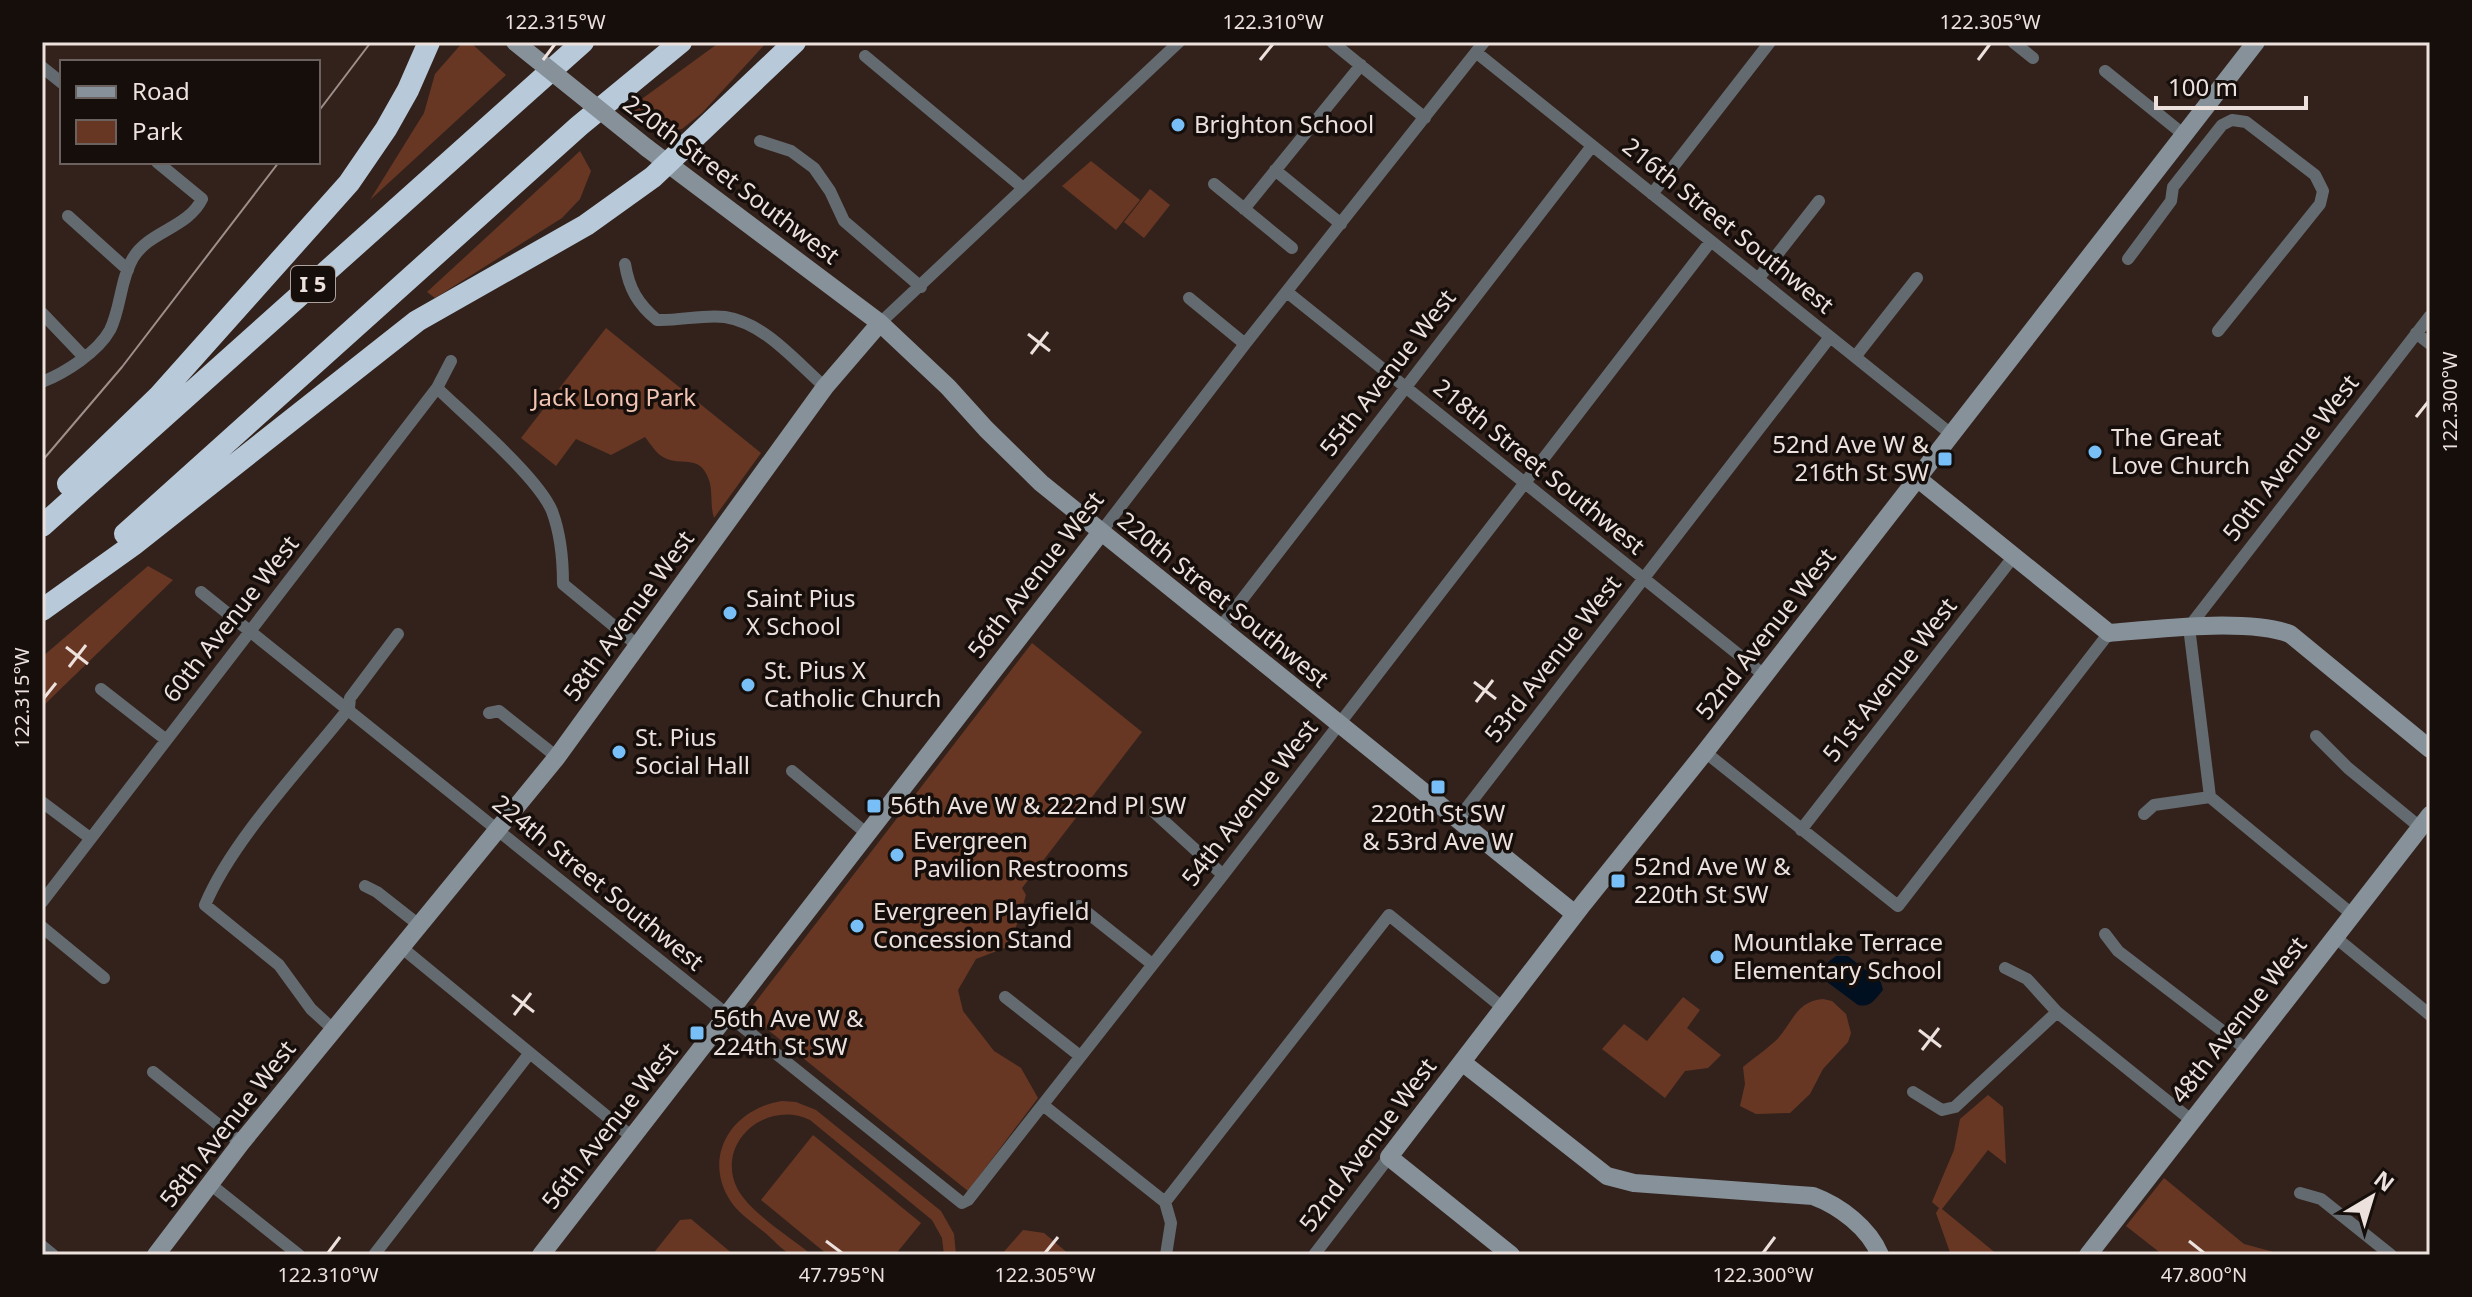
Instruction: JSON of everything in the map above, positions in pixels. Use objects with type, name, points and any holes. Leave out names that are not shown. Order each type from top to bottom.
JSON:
[{"type":"highway","points":[[42,509],[158,397],[349,183],[386,129],[408,90],[429,42]]},
{"type":"highway","name":"I 5","points":[[42,526],[583,42]]},
{"type":"highway","name":"I 5","points":[[42,610],[579,126],[681,42]]},
{"type":"highway","points":[[42,610],[133,545],[417,321],[586,225],[668,163],[795,42]]},
{"type":"street","name":"220th Street Southwest","points":[[515,42],[647,148],[880,323],[948,387],[1010,454],[1101,532],[1575,914]]},
{"type":"street","name":"58th Avenue West","points":[[156,1255],[241,1143],[557,757],[825,387],[880,323],[1179,42]]},
{"type":"street","points":[[1332,42],[1425,118]]},
{"type":"street","points":[[1652,194],[1770,42]]},
{"type":"street","points":[[2013,42],[2033,58]]},
{"type":"street","name":"52nd Avenue West","points":[[1314,1255],[1575,914],[1705,752],[2256,42]]},
{"type":"street","name":"216th Street Southwest","points":[[1481,47],[1592,146],[1951,434]]},
{"type":"street","name":"56th Avenue West","points":[[541,1255],[1245,344],[1481,47]]},
{"type":"street","points":[[865,56],[1022,187]]},
{"type":"street","points":[[1244,209],[1361,65]]},
{"type":"street","points":[[42,67],[60,81]]},
{"type":"street","points":[[2105,71],[2183,134]]},
{"type":"street","points":[[2128,259],[2171,201],[2173,187],[2222,125],[2232,120],[2246,122],[2315,175],[2323,191],[2320,204],[2218,331]]},
{"type":"street","points":[[760,141],[791,151],[814,168],[830,191],[844,221],[921,287]]},
{"type":"street","name":"55th Avenue West","points":[[1220,628],[1592,146]]},
{"type":"street","points":[[42,382],[62,374],[110,330],[133,257],[154,238],[196,213],[202,199],[159,164]]},
{"type":"street","points":[[1275,170],[1341,224]]},
{"type":"street","points":[[1214,184],[1292,248]]},
{"type":"street","points":[[1758,279],[1819,201]]},
{"type":"street","points":[[68,216],[128,270]]},
{"type":"street","name":"54th Avenue West","points":[[968,1200],[1223,875],[1711,241]]},
{"type":"street","points":[[625,264],[628,282],[641,307],[657,320],[722,316],[747,323],[768,337],[825,387]]},
{"type":"street","points":[[1855,357],[1917,278]]},
{"type":"street","name":"218th Street Southwest","points":[[1287,292],[1764,675]]},
{"type":"street","points":[[1189,298],[1245,344]]},
{"type":"street","points":[[42,313],[84,357]]},
{"type":"street","name":"50th Avenue West","points":[[2189,627],[2430,316]]},
{"type":"street","points":[[2416,333],[2430,344]]},
{"type":"street","name":"53rd Avenue West","points":[[1458,819],[1830,337]]},
{"type":"street","name":"60th Avenue West","points":[[42,902],[437,388],[451,361]]},
{"type":"street","points":[[437,388],[529,477],[551,507],[562,545],[563,584],[637,645]]},
{"type":"street","points":[[1917,478],[2109,633],[2189,627],[2274,628],[2290,634],[2430,749]]},
{"type":"street","name":"51st Avenue West","points":[[1801,830],[2014,556]]},
{"type":"street","name":"224th Street Southwest","points":[[201,592],[349,708],[954,1198],[962,1203],[968,1200]]},
{"type":"street","points":[[2189,627],[2210,797],[2353,915]]},
{"type":"street","points":[[1705,752],[1898,906],[2109,633]]},
{"type":"street","points":[[334,1030],[311,1009],[279,965],[205,905],[210,892],[248,834],[349,708],[350,698],[398,634]]},
{"type":"street","points":[[101,689],[165,739]]},
{"type":"street","points":[[489,713],[499,711],[557,757]]},
{"type":"street","points":[[2316,736],[2348,768],[2425,822]]},
{"type":"street","points":[[792,771],[866,833]]},
{"type":"street","points":[[2144,814],[2154,805],[2210,797]]},
{"type":"street","points":[[42,802],[90,838]]},
{"type":"street","points":[[1154,812],[1223,875]]},
{"type":"street","name":"48th Avenue West","points":[[2088,1255],[2425,822]]},
{"type":"street","points":[[365,886],[419,925]]},
{"type":"street","points":[[1079,906],[1152,964]]},
{"type":"street","points":[[1165,1202],[1389,915],[1503,1008]]},
{"type":"street","points":[[42,927],[104,978]]},
{"type":"street","points":[[2105,934],[2118,951],[2246,1049]]},
{"type":"street","points":[[2335,937],[2430,1015]]},
{"type":"street","points":[[401,947],[632,1137]]},
{"type":"street","points":[[2005,968],[2027,979],[2057,1012],[2191,1120]]},
{"type":"street","points":[[1005,997],[1080,1056]]},
{"type":"street","points":[[1913,1092],[1942,1110],[1955,1107],[2057,1012]]},
{"type":"street","points":[[374,1255],[529,1054]]},
{"type":"street","points":[[1462,1062],[1607,1176],[1634,1183],[1813,1196],[1831,1202],[1873,1239],[1880,1255]]},
{"type":"street","points":[[153,1072],[241,1143]]},
{"type":"street","points":[[1043,1105],[1165,1202],[1171,1223],[1166,1255]]},
{"type":"street","points":[[1389,1157],[1511,1255]]},
{"type":"street","points":[[210,1184],[299,1255]]},
{"type":"street","points":[[2300,1193],[2321,1199],[2391,1255]]},
{"type":"street","points":[[42,1246],[53,1255]]},
{"type":"green space","points":[[463,42],[470,42],[506,75],[370,200],[424,113],[435,74]]},
{"type":"green space","points":[[720,42],[767,42],[702,113],[682,129],[658,133],[628,109]]},
{"type":"green space","points":[[580,151],[591,171],[580,199],[562,218],[435,298],[427,292]]},
{"type":"green space","points":[[1091,161],[1140,200],[1116,230],[1062,186]]},
{"type":"green space","points":[[1150,189],[1170,205],[1144,238],[1124,222]]},
{"type":"green space","name":"Jack Long Park","points":[[606,328],[761,453],[714,518],[710,485],[701,467],[663,457],[645,437],[611,455],[576,439],[556,466],[521,438]]},
{"type":"green space","points":[[148,566],[173,580],[42,707],[42,657]]},
{"type":"green space","points":[[1032,643],[1142,732],[1022,888],[1026,895],[1010,946],[976,959],[958,990],[963,1011],[994,1051],[1021,1068],[1038,1098],[968,1191],[747,1013]]},
{"type":"green space","points":[[1683,997],[1700,1010],[1687,1028],[1721,1055],[1708,1068],[1685,1071],[1665,1098],[1602,1049],[1624,1024],[1647,1041]]},
{"type":"green space","points":[[1823,999],[1832,1001],[1846,1014],[1851,1033],[1848,1042],[1823,1069],[1810,1094],[1790,1113],[1756,1114],[1740,1106],[1745,1084],[1743,1067],[1779,1037],[1806,1004]]},
{"type":"green space","points":[[1988,1095],[2003,1107],[2006,1164],[1988,1150],[1942,1209],[1998,1255],[1951,1255],[1936,1213],[1939,1208],[1932,1202],[1954,1150],[1960,1119]]},
{"type":"green space","points":[[782,1101],[796,1102],[816,1110],[941,1211],[954,1234],[956,1255],[944,1255],[942,1238],[932,1220],[810,1120],[794,1115],[777,1115],[749,1129],[733,1155],[732,1171],[737,1188],[751,1206],[812,1255],[789,1253],[744,1216],[731,1202],[721,1180],[719,1164],[722,1149],[728,1135],[750,1113]]},
{"type":"green space","points":[[813,1135],[921,1223],[895,1255],[828,1255],[761,1200]]},
{"type":"green space","points":[[2164,1178],[2244,1244],[2285,1255],[2163,1255],[2126,1226]]},
{"type":"green space","points":[[691,1219],[734,1255],[652,1255],[680,1220]]},
{"type":"green space","points":[[1023,1230],[1044,1233],[1070,1255],[1001,1255]]},
{"type":"water","points":[[1836,956],[1848,956],[1881,982],[1883,990],[1872,1002],[1858,1005],[1827,982],[1824,970]]},
{"type":"tram line","points":[[320,109],[371,42]]},
{"type":"tram line","points":[[42,461],[122,367],[277,164]]},
{"type":"place","name":"Brighton School","points":[[1178,125]]},
{"type":"place","name":"The Great Love Church","points":[[2095,452]]},
{"type":"place","name":"52nd Ave W & 216th St SW","points":[[1945,459]]},
{"type":"place","name":"Saint Pius X School","points":[[730,613]]},
{"type":"place","name":"St. Pius X Catholic Church","points":[[748,685]]},
{"type":"place","name":"St. Pius Social Hall","points":[[619,752]]},
{"type":"place","name":"220th St SW & 53rd Ave W","points":[[1438,787]]},
{"type":"place","name":"56th Ave W & 222nd Pl SW","points":[[874,806]]},
{"type":"place","name":"Evergreen Pavilion Restrooms","points":[[897,855]]},
{"type":"place","name":"52nd Ave W & 220th St SW","points":[[1618,881]]},
{"type":"place","name":"Evergreen Playfield Concession Stand","points":[[857,926]]},
{"type":"place","name":"Mountlake Terrace Elementary School","points":[[1717,957]]},
{"type":"place","name":"56th Ave W & 224th St SW","points":[[697,1033]]}]
